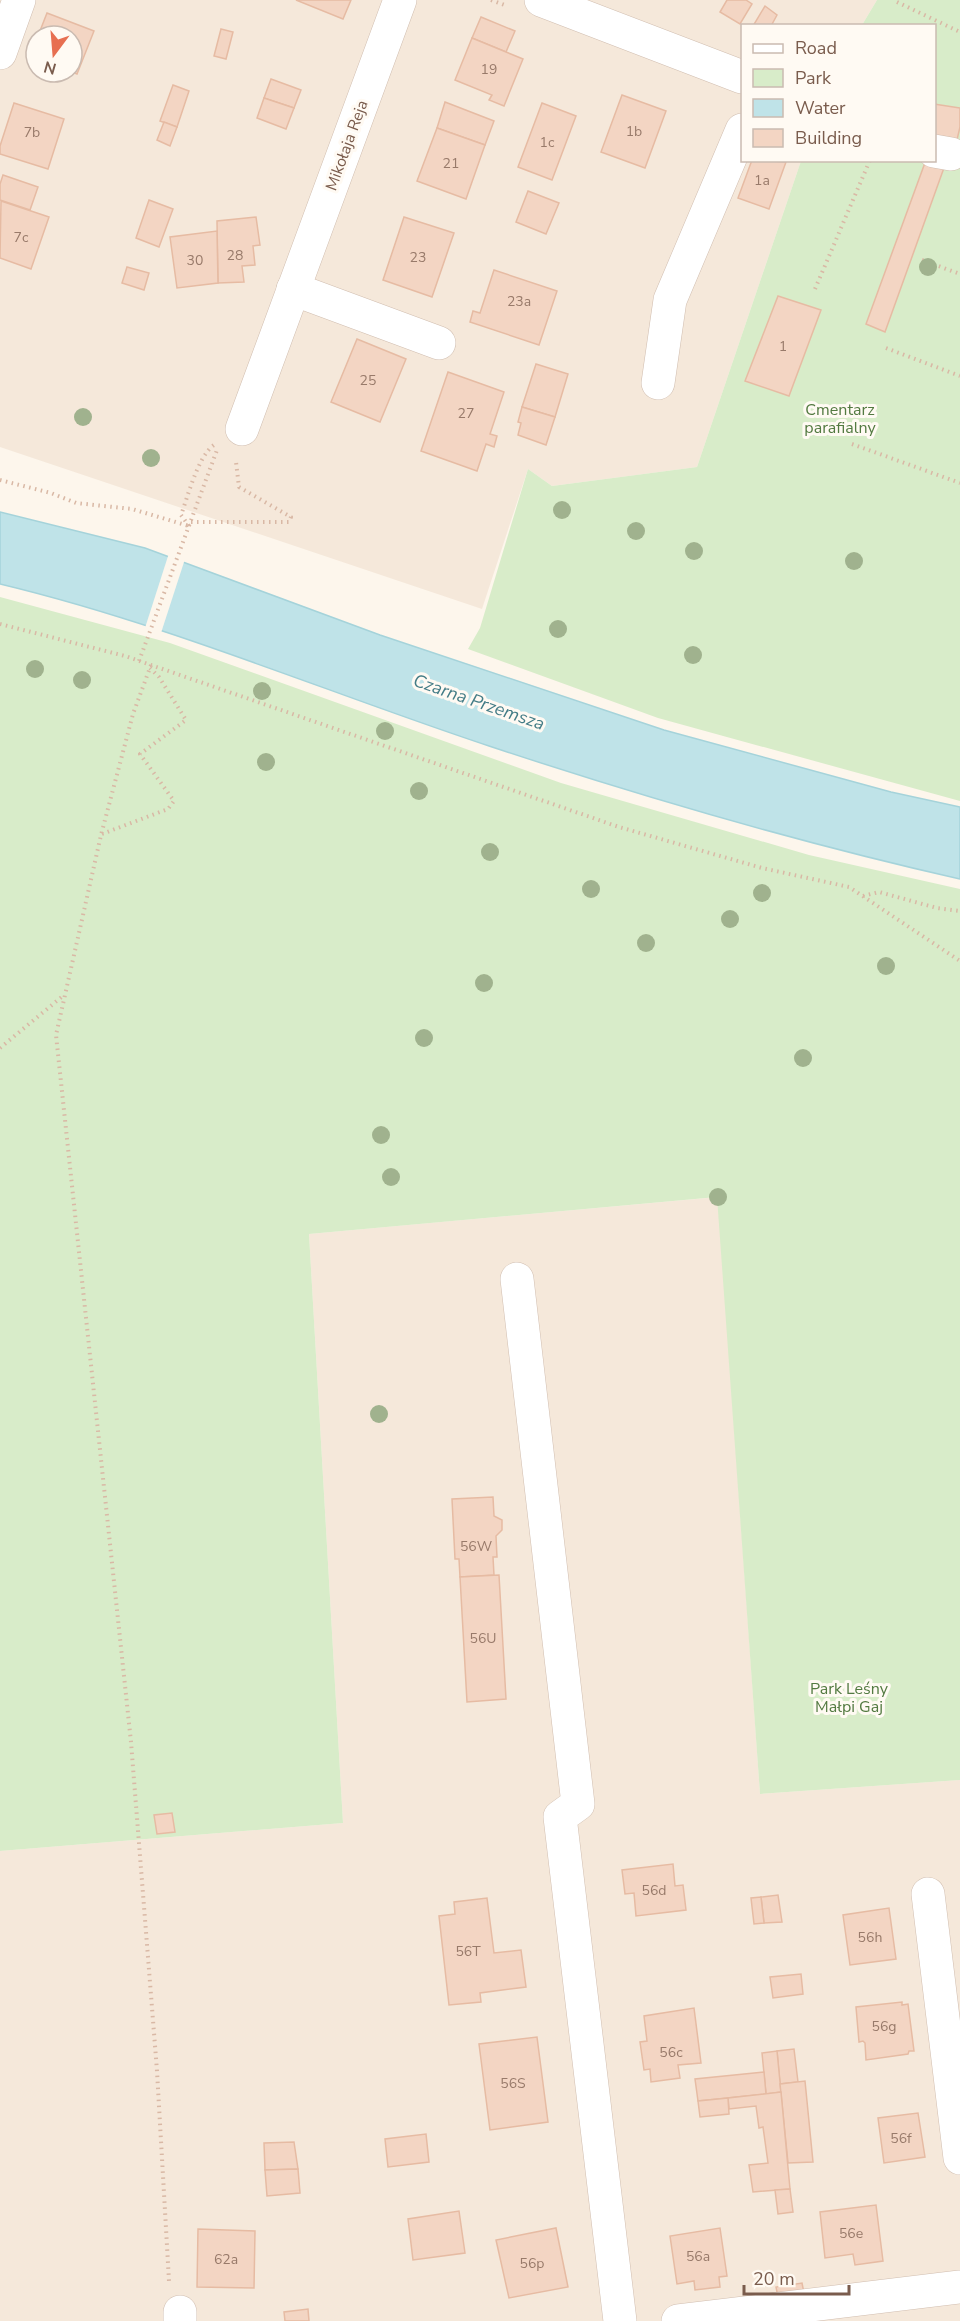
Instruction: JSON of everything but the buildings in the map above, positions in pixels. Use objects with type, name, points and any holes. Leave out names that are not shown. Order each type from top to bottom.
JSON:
[{"type":"street","points":[[0,53],[19,0]]},
{"type":"street","name":"Mikołaja Reja","points":[[232,442],[292,289],[399,0]]},
{"type":"street","points":[[541,0],[741,77]]},
{"type":"street","points":[[658,383],[670,300],[741,132]]},
{"type":"street","points":[[292,289],[439,343]]},
{"type":"street","points":[[517,1279],[578,1803],[560,1816],[620,2321]]},
{"type":"street","points":[[928,1894],[960,2158]]},
{"type":"street","points":[[678,2321],[960,2287]]},
{"type":"path","points":[[897,2],[960,32]]},
{"type":"path","points":[[814,289],[869,162]]},
{"type":"path","points":[[922,260],[960,274]]},
{"type":"path","points":[[886,348],[960,376]]},
{"type":"path","points":[[0,480],[51,493],[76,503],[132,509],[189,526],[289,522],[291,516],[239,487],[232,442],[209,448],[201,461],[181,514],[189,526]]},
{"type":"path","points":[[852,444],[960,483]]},
{"type":"path","points":[[139,661],[213,461]]},
{"type":"path","points":[[0,624],[139,661],[619,827],[762,868],[849,887],[960,961]]},
{"type":"path","points":[[151,666],[132,714],[101,835],[56,1035],[131,1742],[158,2071],[170,2297],[180,2316]]},
{"type":"path","points":[[101,835],[168,809],[174,801],[140,754],[186,720],[151,666]]},
{"type":"path","points":[[863,896],[879,892],[937,908],[960,911]]},
{"type":"path","points":[[0,1048],[65,993]]},
{"type":"shaded area","points":[[0,0],[877,0],[863,24],[741,24],[741,162],[801,162],[697,467],[552,486],[528,469],[482,609],[0,447]]},
{"type":"shaded area","points":[[718,1197],[760,1794],[960,1780],[960,2321],[0,2321],[0,1851],[343,1823],[309,1234]]},
{"type":"green space","name":"Cmentarz parafialny","points":[[877,0],[960,0],[960,801],[658,718],[468,649],[480,628],[528,469],[552,486],[697,467],[801,162],[936,162],[936,24],[863,24]]},
{"type":"green space","name":"Park Leśny Małpi Gaj","points":[[0,597],[170,643],[561,783],[809,855],[960,889],[960,1780],[760,1794],[717,1197],[309,1234],[343,1823],[0,1851]]},
{"type":"water","name":"Czarna Przemsza","points":[[0,512],[145,548],[380,635],[664,730],[891,792],[960,807],[960,879],[782,835],[605,783],[489,746],[185,639],[62,600],[0,584]]},
{"type":"pier","points":[[169,553],[185,559],[161,633],[145,628]]}]
